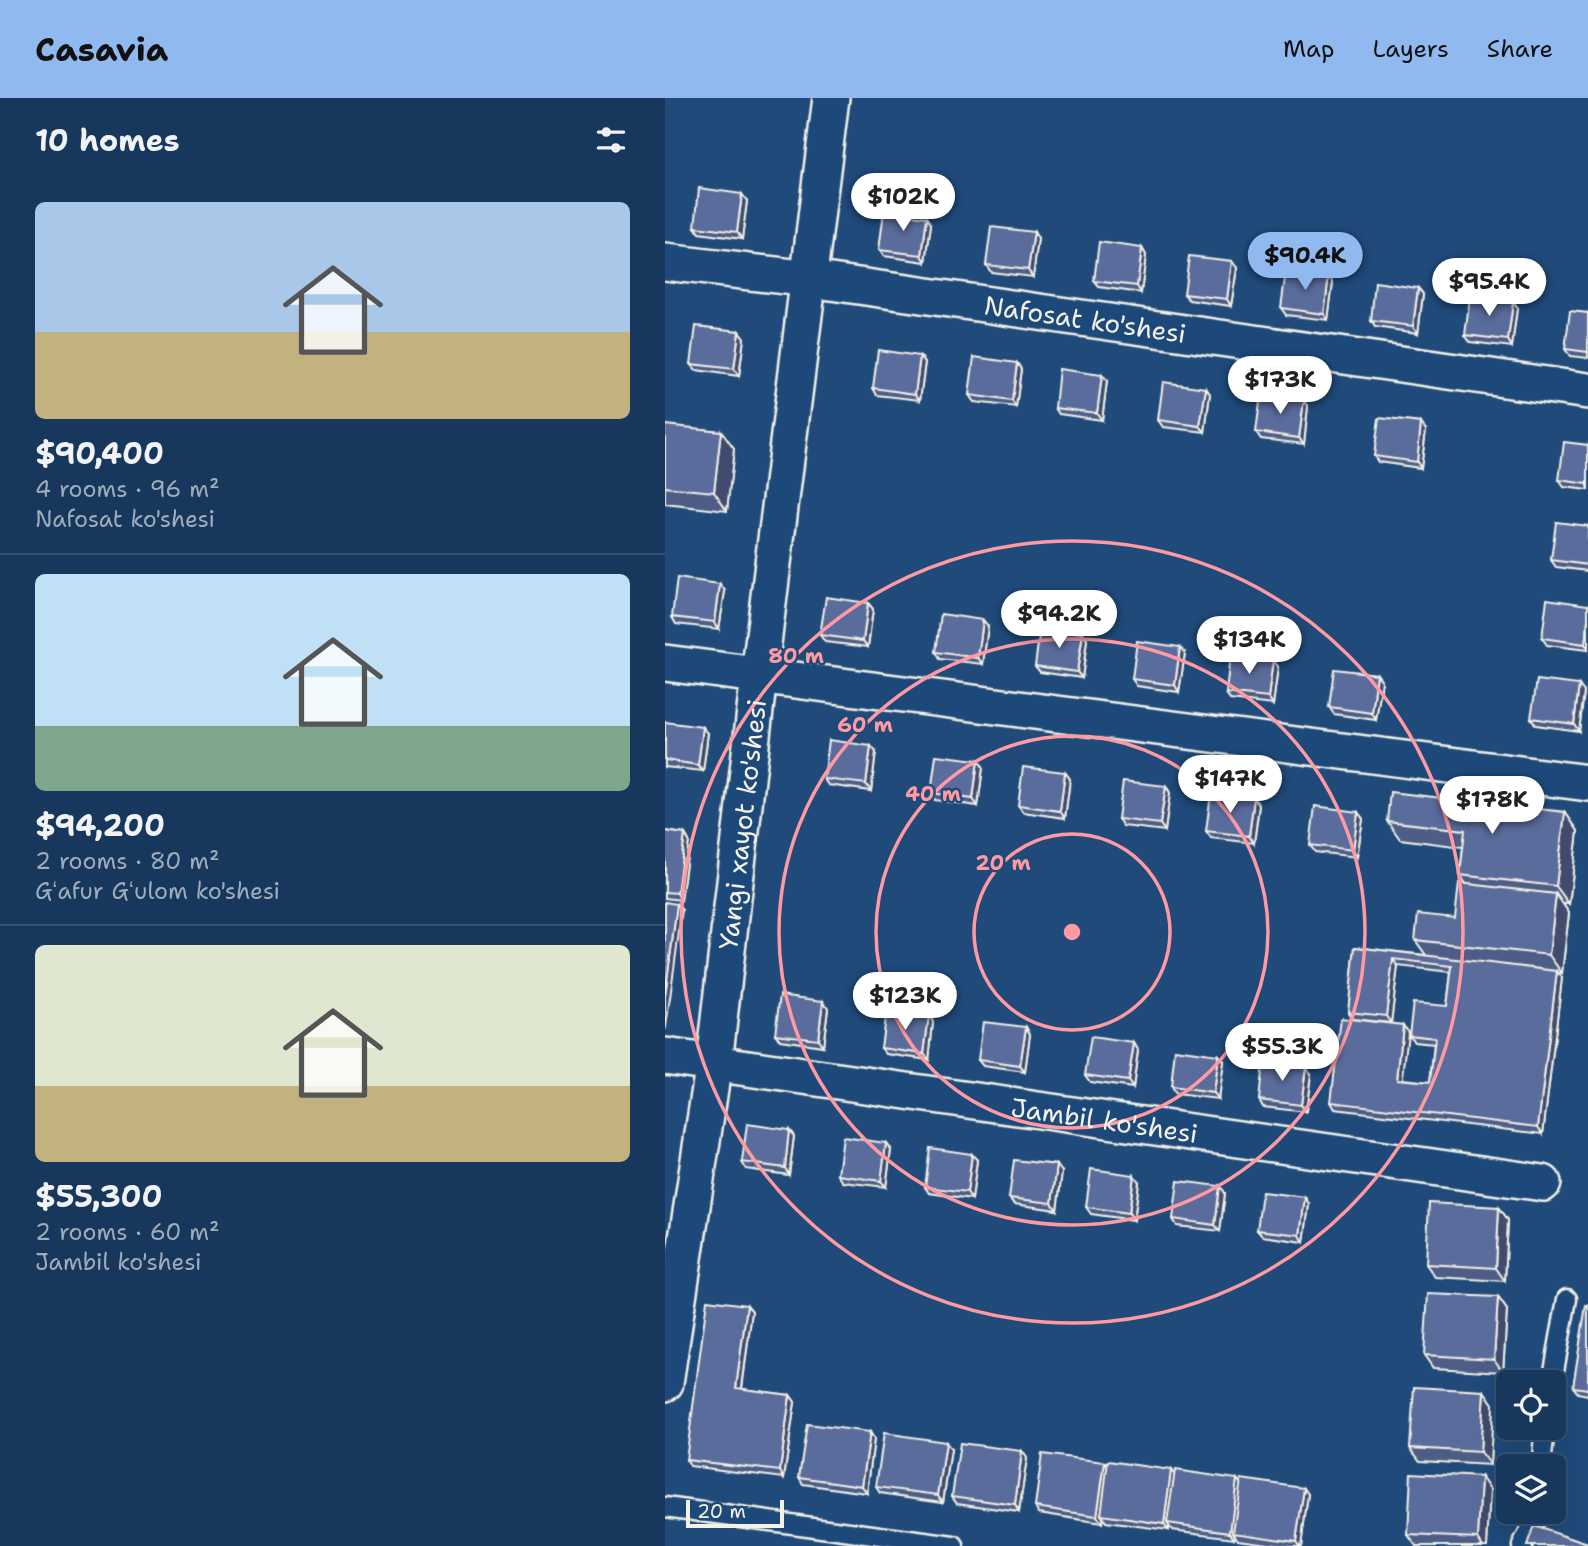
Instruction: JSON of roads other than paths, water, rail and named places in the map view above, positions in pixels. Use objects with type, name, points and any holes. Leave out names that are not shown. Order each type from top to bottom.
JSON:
[{"type":"street","name":"Yangi xayot ko'shesi","points":[[665,1383],[713,1062],[831,98]]},
{"type":"street","name":"Nafosat ko'shesi","points":[[665,262],[810,279],[1588,391]]},
{"type":"street","points":[[665,663],[1588,783]]},
{"type":"street","name":"Jambil ko'shesi","points":[[665,1056],[1543,1183]]},
{"type":"lane","points":[[1554,1370],[1567,1299]]},
{"type":"lane","points":[[665,1507],[954,1546]]},
{"type":"lane","points":[[1522,1546],[1533,1524]]}]
